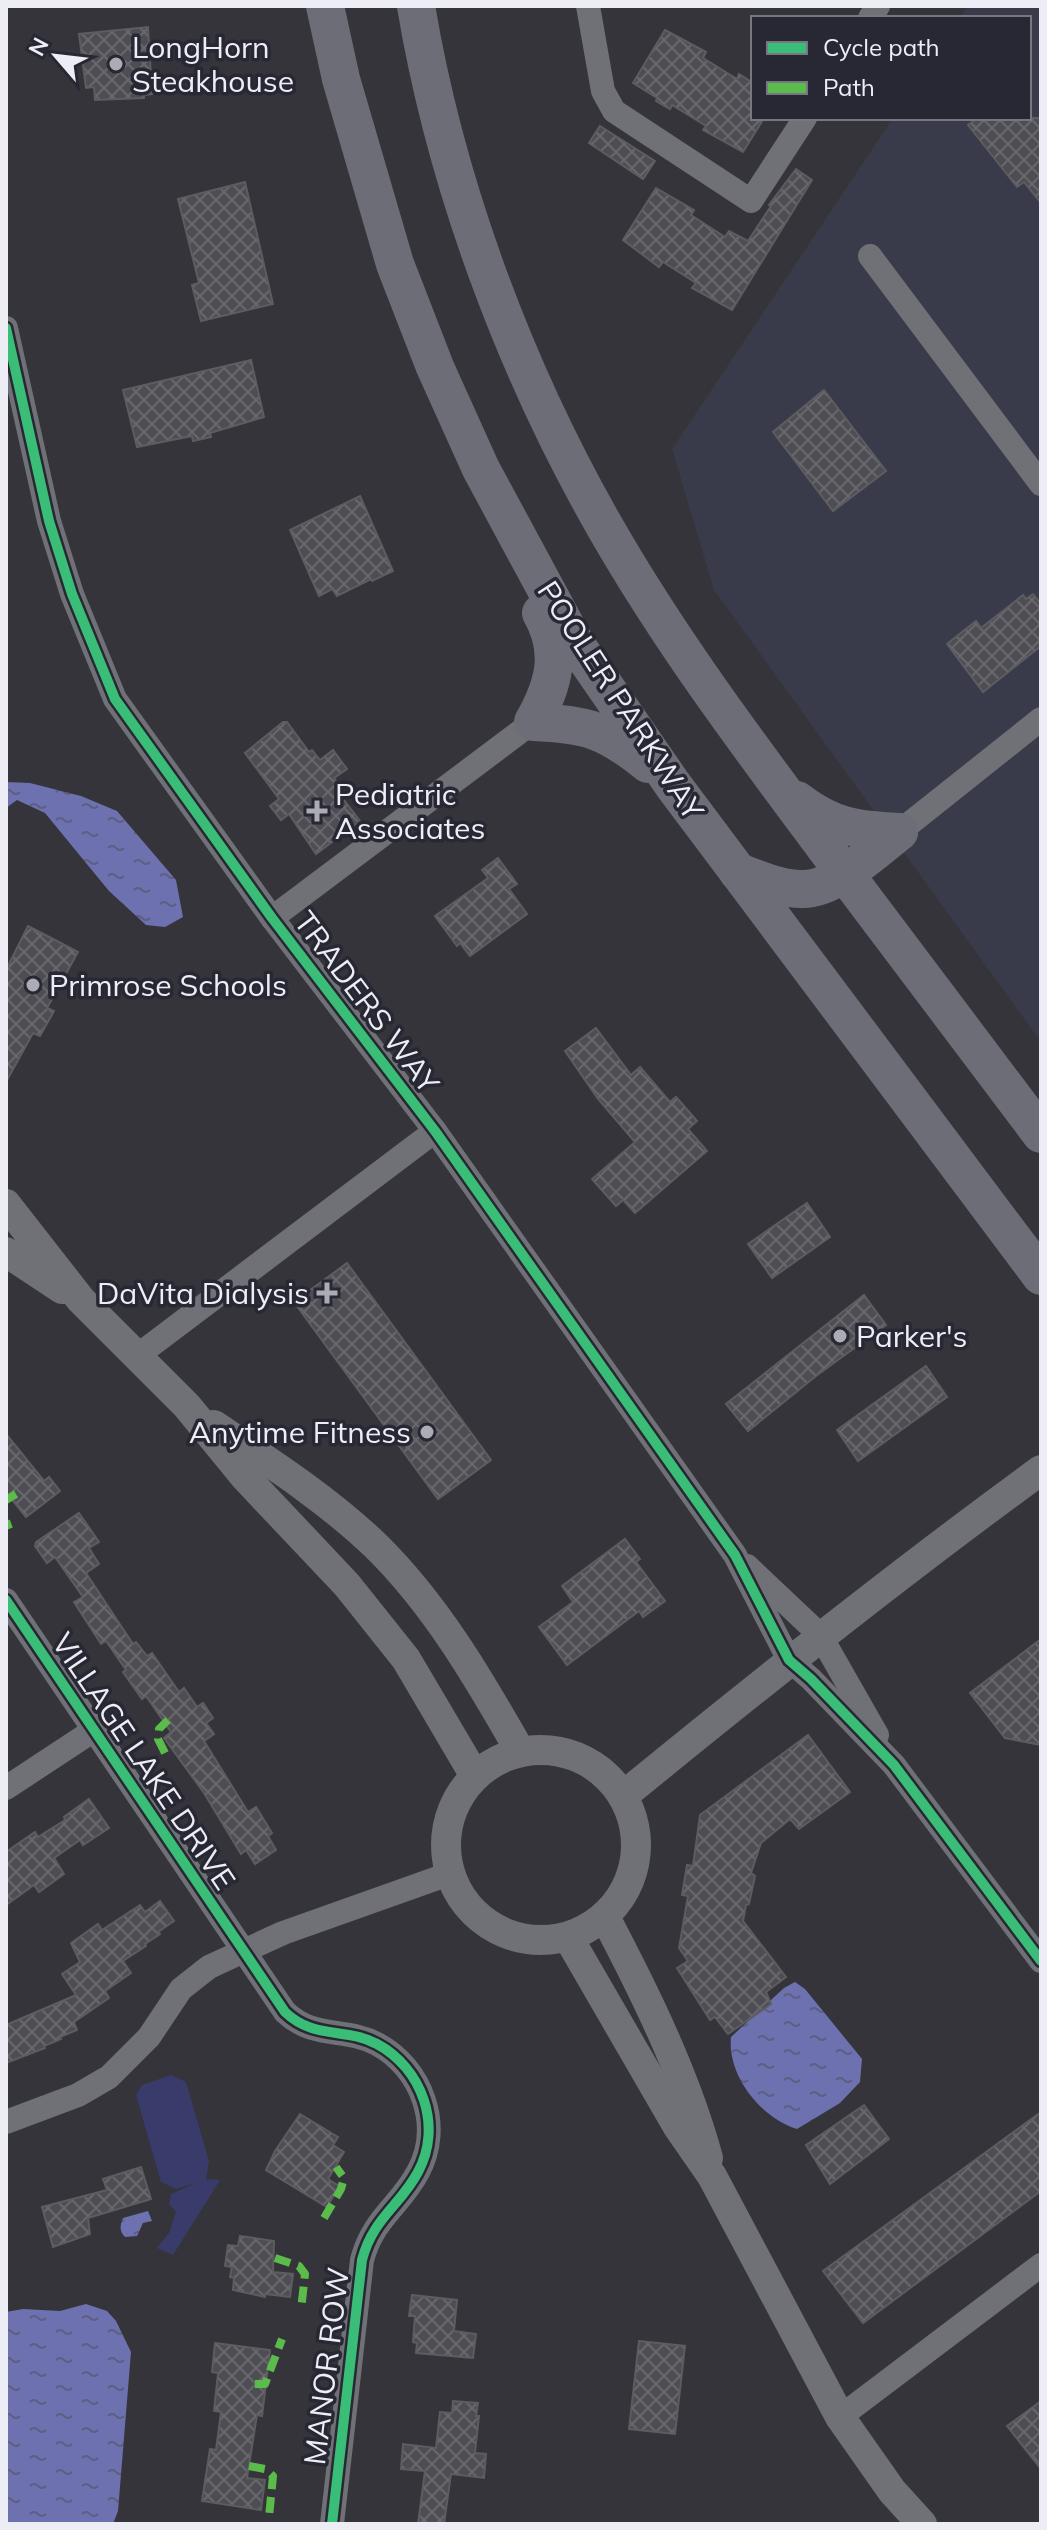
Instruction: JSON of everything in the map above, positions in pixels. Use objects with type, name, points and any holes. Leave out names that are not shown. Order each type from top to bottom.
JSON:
[{"type":"main road","name":"POOLER PARKWAY","points":[[325,6],[341,79],[395,264],[435,367],[491,489],[575,643],[673,785],[1041,1276]]},
{"type":"main road","points":[[416,6],[425,55],[469,219],[551,426],[604,527],[662,622],[780,787],[1041,1134]]},
{"type":"main road","points":[[491,489],[502,542],[549,626],[556,658],[552,685],[533,722],[568,723],[592,728],[629,749],[673,785]]},
{"type":"main road","points":[[780,787],[817,815],[835,824],[862,830],[899,832]]},
{"type":"main road","points":[[738,872],[782,887],[807,890],[846,874],[899,832]]},
{"type":"main road","points":[[899,832],[888,852],[882,880],[886,910],[899,945]]},
{"type":"street","points":[[588,6],[603,91],[614,111],[751,201],[804,120]]},
{"type":"street","points":[[870,256],[1041,484]]},
{"type":"street","name":"TRADERS WAY","points":[[6,328],[49,521],[72,594],[115,699],[272,918],[435,1131],[735,1555],[789,1660]]},
{"type":"street","points":[[899,832],[1041,719]]},
{"type":"street","points":[[272,918],[533,722]]},
{"type":"street","points":[[137,1356],[435,1131]]},
{"type":"street","points":[[6,1204],[81,1300],[187,1406],[245,1477],[347,1585],[406,1659],[475,1776]]},
{"type":"street","points":[[6,1252],[81,1300]]},
{"type":"street","points":[[187,1406],[314,1492],[377,1547],[439,1620],[520,1751]]},
{"type":"street","points":[[623,1796],[820,1635],[1041,1470]]},
{"type":"street","name":"TRADERS WAY","points":[[735,1555],[820,1635],[894,1765]]},
{"type":"street","name":"VILLAGE LAKE DRIVE","points":[[6,1600],[243,1950]]},
{"type":"street","points":[[789,1660],[894,1765],[1041,1961]]},
{"type":"street","points":[[6,1788],[94,1730]]},
{"type":"street","points":[[550,1750],[579,1757],[604,1773],[623,1796],[635,1827],[636,1859],[625,1891],[605,1917],[588,1929],[568,1937],[543,1941],[519,1939],[495,1930],[475,1916],[459,1897],[449,1874],[445,1848],[448,1821],[458,1797],[475,1776],[496,1760],[520,1751],[550,1750]]},
{"type":"street","points":[[6,2122],[78,2095],[109,2077],[149,2037],[188,1982],[209,1967],[243,1950],[449,1874]]},
{"type":"street","points":[[605,1917],[641,1988],[696,2115],[712,2176]]},
{"type":"street","points":[[568,1937],[678,2127],[712,2176],[840,2417],[892,2491],[922,2524]]},
{"type":"street","name":"MANOR ROW","points":[[243,1950],[291,2018],[309,2028],[361,2038],[386,2049],[405,2066],[418,2084],[427,2111],[429,2136],[419,2171],[379,2221],[362,2260],[332,2524]]},
{"type":"street","points":[[840,2417],[1041,2265]]},
{"type":"shaded area","points":[[968,6],[1041,6],[1041,1042],[714,590],[672,449],[892,120],[1031,120],[1031,16],[961,16]]},
{"type":"shaded area","points":[[171,2075],[186,2082],[209,2161],[206,2179],[220,2180],[173,2255],[157,2248],[169,2233],[176,2212],[169,2204],[171,2194],[196,2183],[176,2189],[161,2182],[136,2095],[142,2085]]},
{"type":"water","points":[[6,782],[30,783],[81,796],[117,811],[176,880],[183,917],[165,927],[146,925],[109,891],[45,813],[17,800],[6,808]]},
{"type":"water","points":[[795,1982],[805,1989],[862,2059],[860,2082],[840,2103],[797,2129],[771,2115],[749,2094],[731,2052],[731,2037],[784,1988]]},
{"type":"water","points":[[148,2211],[152,2221],[143,2223],[137,2236],[125,2237],[121,2228],[123,2218]]},
{"type":"water","points":[[86,2304],[107,2311],[116,2321],[131,2352],[118,2511],[113,2524],[6,2524],[6,2312],[23,2309],[60,2311]]},
{"type":"building","name":"LongHorn Steakhouse","points":[[148,27],[152,94],[144,95],[144,98],[95,100],[94,87],[86,88],[79,34]]},
{"type":"building","points":[[665,30],[706,52],[703,58],[737,79],[739,74],[751,82],[751,120],[763,120],[743,152],[703,130],[706,126],[672,105],[670,109],[656,101],[657,98],[633,83]]},
{"type":"building","points":[[1041,118],[1041,203],[1024,182],[1017,187],[968,125],[975,120]]},
{"type":"building","points":[[600,126],[655,161],[643,179],[589,143]]},
{"type":"building","points":[[796,169],[812,180],[732,310],[692,288],[696,283],[663,262],[659,267],[623,240],[656,188],[694,210],[691,215],[725,237],[729,231],[748,241],[769,205]]},
{"type":"building","points":[[245,182],[273,304],[201,321],[192,285],[199,283],[178,199]]},
{"type":"building","points":[[251,360],[264,417],[210,433],[211,437],[193,441],[192,436],[137,447],[123,390]]},
{"type":"building","points":[[824,390],[886,471],[833,511],[773,432]]},
{"type":"building","points":[[360,496],[393,571],[337,596],[332,589],[319,596],[290,530]]},
{"type":"building","points":[[1033,594],[1041,604],[1041,646],[983,692],[947,644],[976,621],[981,628],[1023,595],[1026,599]]},
{"type":"building","points":[[287,722],[309,752],[312,750],[320,760],[333,750],[347,769],[334,778],[342,789],[338,792],[360,821],[316,854],[289,814],[281,820],[270,806],[279,799],[245,753]]},
{"type":"building","points":[[498,858],[517,884],[509,889],[527,914],[470,956],[460,943],[457,946],[435,916],[488,878],[482,870]]},
{"type":"building","name":"Primrose Schools","points":[[28,926],[78,952],[47,1008],[54,1011],[40,1036],[33,1033],[6,1082],[6,970]]},
{"type":"building","points":[[596,1028],[631,1075],[640,1067],[670,1102],[676,1097],[697,1121],[688,1129],[707,1151],[635,1213],[623,1200],[616,1206],[592,1179],[635,1142],[598,1099],[565,1051]]},
{"type":"building","points":[[807,1203],[830,1237],[772,1278],[748,1244]]},
{"type":"building","points":[[347,1263],[491,1460],[438,1499],[294,1302]]},
{"type":"building","points":[[864,1295],[886,1325],[748,1431],[726,1404]]},
{"type":"building","name":"Parker's","points":[[926,1366],[947,1397],[858,1461],[837,1430]]},
{"type":"building","points":[[6,1434],[44,1481],[49,1477],[60,1491],[26,1517],[6,1492]]},
{"type":"building","points":[[79,1513],[99,1542],[89,1548],[99,1564],[86,1573],[133,1644],[136,1642],[147,1656],[152,1653],[179,1692],[184,1688],[197,1707],[203,1703],[213,1718],[206,1723],[214,1734],[204,1741],[248,1812],[256,1807],[272,1833],[268,1836],[276,1850],[255,1864],[246,1850],[241,1854],[204,1793],[164,1738],[171,1732],[146,1696],[142,1699],[106,1641],[101,1644],[74,1602],[83,1597],[55,1557],[47,1563],[35,1546],[36,1542]]},
{"type":"building","points":[[625,1539],[640,1559],[636,1562],[665,1601],[643,1617],[639,1611],[567,1665],[539,1627],[573,1602],[562,1586]]},
{"type":"building","points":[[1041,1639],[1041,1745],[1005,1738],[970,1693]]},
{"type":"building","points":[[808,1735],[850,1792],[799,1829],[790,1819],[761,1843],[751,1873],[755,1876],[743,1921],[786,1977],[766,1992],[771,2004],[728,2034],[715,2017],[710,2020],[677,1968],[688,1961],[679,1948],[688,1896],[682,1895],[687,1865],[693,1866],[700,1815]]},
{"type":"building","points":[[89,1799],[109,1828],[83,1845],[80,1840],[54,1858],[64,1874],[39,1892],[34,1885],[6,1905],[6,1852],[35,1832],[38,1837],[65,1820],[64,1817]]},
{"type":"building","points":[[160,1901],[174,1921],[123,1961],[131,1973],[105,1991],[109,1998],[74,2022],[77,2030],[45,2048],[6,2063],[6,2025],[76,1995],[62,1974],[80,1962],[71,1943],[98,1924],[102,1930],[140,1905],[145,1912]]},
{"type":"building","points":[[864,2105],[889,2139],[830,2184],[806,2145]]},
{"type":"building","points":[[1041,2112],[1041,2191],[863,2323],[823,2271]]},
{"type":"building","points":[[300,2114],[338,2137],[333,2145],[344,2152],[328,2179],[339,2186],[327,2207],[266,2170]]},
{"type":"building","points":[[141,2167],[151,2199],[88,2218],[90,2234],[53,2247],[42,2207],[107,2190],[103,2179]]},
{"type":"building","points":[[240,2236],[274,2241],[273,2272],[293,2274],[290,2297],[265,2294],[265,2297],[233,2290],[234,2278],[230,2277],[232,2267],[225,2266],[228,2245],[238,2246]]},
{"type":"building","points":[[412,2295],[457,2300],[454,2331],[476,2334],[473,2358],[416,2353],[417,2343],[413,2342],[415,2316],[409,2316]]},
{"type":"building","points":[[639,2341],[685,2346],[675,2434],[629,2429]]},
{"type":"building","points":[[215,2343],[270,2350],[262,2416],[257,2415],[247,2478],[265,2480],[261,2510],[202,2501],[210,2449],[216,2450],[221,2412],[214,2411],[218,2373],[212,2372]]},
{"type":"building","points":[[453,2401],[478,2403],[475,2453],[486,2454],[484,2478],[451,2474],[444,2524],[418,2524],[425,2471],[401,2469],[403,2444],[436,2448],[440,2412],[452,2413]]},
{"type":"building","points":[[1041,2401],[1041,2469],[1007,2426]]},
{"type":"marked path","points":[[6,1500],[16,1494]]},
{"type":"marked path","points":[[6,1521],[9,1529]]},
{"type":"marked path","points":[[165,1753],[158,1739],[159,1729],[168,1720]]},
{"type":"marked path","points":[[324,2218],[344,2178],[336,2167]]},
{"type":"marked path","points":[[275,2258],[299,2266],[305,2274],[301,2310]]},
{"type":"marked path","points":[[255,2384],[265,2384],[282,2339]]},
{"type":"marked path","points":[[249,2466],[265,2469],[273,2476],[269,2517]]},
{"type":"cycle path","points":[[6,328],[49,521],[72,594],[115,699],[272,918],[435,1131],[735,1555],[789,1660],[894,1765],[1041,1961]]},
{"type":"cycle path","points":[[6,1600],[285,2012],[307,2026],[377,2044],[406,2068],[424,2100],[428,2118],[425,2154],[411,2184],[373,2233],[362,2260],[332,2524]]},
{"type":"place","name":"LongHorn Steakhouse","points":[[116,64]]},
{"type":"place","name":"Pediatric Associates","points":[[317,811]]},
{"type":"place","name":"Primrose Schools","points":[[33,985]]},
{"type":"place","name":"DaVita Dialysis","points":[[327,1293]]},
{"type":"place","name":"Parker's","points":[[840,1336]]},
{"type":"place","name":"Anytime Fitness","points":[[427,1432]]}]
